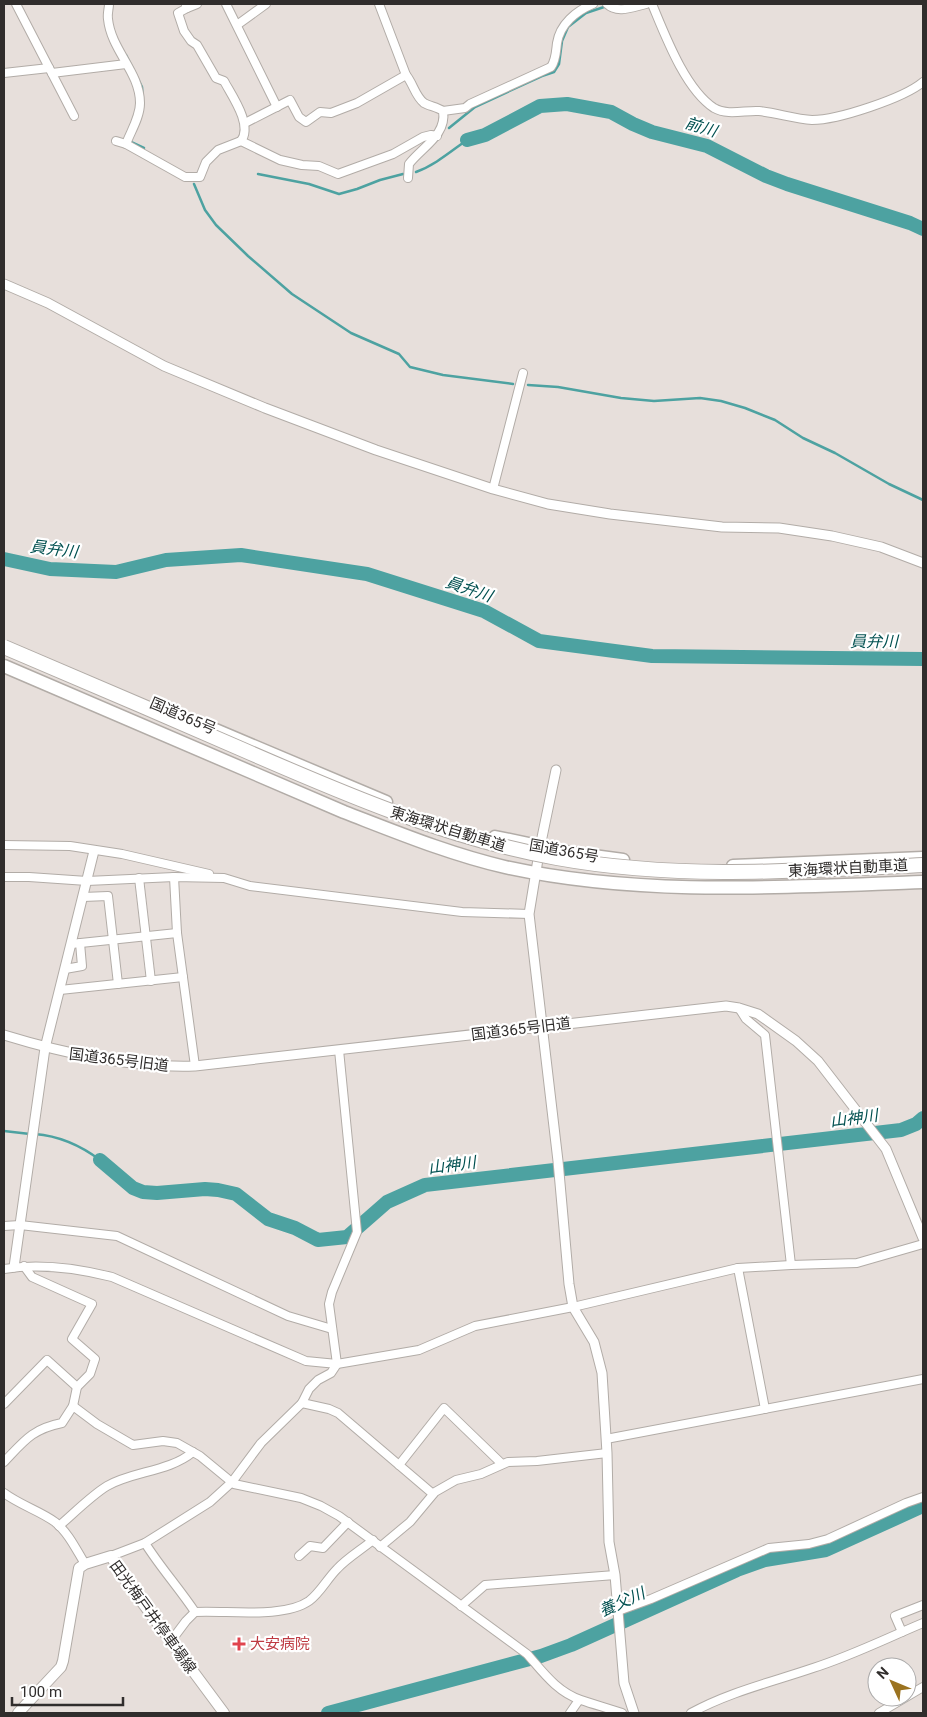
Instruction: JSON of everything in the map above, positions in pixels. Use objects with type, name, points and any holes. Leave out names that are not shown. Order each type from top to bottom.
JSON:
[{"type":"highway","name":"国道365号","points":[[4,640],[404,809],[475,832],[540,847],[608,859],[693,865],[730,866],[923,858]]},
{"type":"highway","name":"東海環状自動車道","points":[[4,647],[382,808],[508,847],[558,858],[663,870],[786,872],[923,865]]},
{"type":"highway","name":"国道365号","points":[[4,666],[344,812],[453,852],[503,866],[536,873],[614,884],[701,888],[923,882]]},
{"type":"main road","name":"田光梅戸井停車場線","points":[[18,1713],[61,1667],[79,1568],[85,1564],[111,1556],[121,1574],[224,1713]]},
{"type":"street","points":[[16,4],[74,116]]},
{"type":"street","points":[[109,4],[107,18],[111,36],[136,81],[140,103],[138,116],[126,144]]},
{"type":"street","points":[[116,141],[126,144],[185,177],[200,177],[206,162],[218,150],[241,141],[245,133],[245,123],[224,81],[216,78],[197,45],[191,41],[184,31],[178,13],[186,6],[197,4]]},
{"type":"street","points":[[226,4],[277,107]]},
{"type":"street","points":[[237,26],[266,4]]},
{"type":"street","points":[[378,4],[406,75],[418,97],[424,104],[443,110],[465,108],[552,67],[559,34],[565,24],[574,15],[593,4]]},
{"type":"street","points":[[609,6],[617,10],[646,4]]},
{"type":"street","points":[[652,4],[674,54],[694,88],[715,108],[727,112],[758,111],[810,120],[828,120],[892,98],[923,82]]},
{"type":"street","points":[[4,73],[126,64]]},
{"type":"street","points":[[245,123],[290,100],[299,117],[306,122],[320,112],[332,113],[357,103],[406,75]]},
{"type":"street","points":[[408,178],[409,164],[437,136],[444,122],[443,110]]},
{"type":"street","points":[[241,141],[280,160],[302,165],[319,166],[338,174],[400,151],[423,137],[437,136]]},
{"type":"street","points":[[4,284],[48,303],[164,366],[265,408],[376,450],[493,490],[548,504],[610,514],[722,527],[779,528],[832,536],[881,546],[923,563]]},
{"type":"street","points":[[493,490],[524,373]]},
{"type":"street","points":[[556,770],[540,847],[529,914],[558,1161],[572,1307],[594,1342],[600,1362],[607,1453],[609,1542],[615,1575],[624,1683],[634,1713]]},
{"type":"street","points":[[4,845],[70,846],[122,854],[250,886],[462,912],[529,914]]},
{"type":"street","points":[[14,1267],[45,1048],[65,969],[75,943],[94,851]]},
{"type":"street","points":[[4,877],[87,881],[174,877],[224,878]]},
{"type":"street","points":[[174,877],[177,933],[195,1066]]},
{"type":"street","points":[[139,878],[151,981]]},
{"type":"street","points":[[83,897],[108,896],[118,984]]},
{"type":"street","points":[[75,943],[177,933]]},
{"type":"street","points":[[65,969],[82,966],[75,943]]},
{"type":"street","points":[[60,990],[183,977]]},
{"type":"street","name":"国道365号旧道","points":[[4,1035],[45,1048],[100,1059],[152,1066],[195,1066],[726,1006],[739,1008],[758,1014],[796,1041],[818,1061],[886,1149],[923,1238]]},
{"type":"street","points":[[739,1008],[746,1019],[765,1035],[791,1265]]},
{"type":"street","points":[[111,1556],[145,1543],[199,1510],[232,1482],[261,1443],[302,1402],[309,1389],[318,1380],[331,1373],[337,1364],[329,1304],[332,1292],[357,1232],[339,1050]]},
{"type":"street","points":[[4,1226],[20,1225],[117,1236],[288,1316],[332,1329]]},
{"type":"street","points":[[4,1269],[24,1266],[49,1266],[81,1270],[112,1278],[306,1361],[337,1364],[418,1350],[475,1326],[572,1307],[738,1268],[857,1263],[923,1244]]},
{"type":"street","points":[[4,1462],[31,1435],[44,1427],[62,1423],[73,1406],[77,1387],[90,1374],[95,1359],[72,1339],[92,1304],[32,1277],[24,1266]]},
{"type":"street","points":[[738,1268],[765,1409]]},
{"type":"street","points":[[4,1404],[47,1360],[77,1387]]},
{"type":"street","points":[[606,1440],[923,1379]]},
{"type":"street","points":[[302,1402],[338,1413],[433,1494]]},
{"type":"street","points":[[73,1406],[97,1424],[133,1445],[169,1441],[177,1443],[193,1452],[234,1484],[301,1498],[321,1506],[348,1522],[527,1654],[549,1680],[563,1691],[579,1700],[622,1713]]},
{"type":"street","points":[[400,1465],[444,1408],[502,1464]]},
{"type":"street","points":[[59,1526],[107,1486],[131,1476],[146,1473],[170,1464],[193,1452]]},
{"type":"street","points":[[380,1547],[410,1522],[433,1494],[456,1480],[481,1474],[502,1464],[607,1453]]},
{"type":"street","points":[[4,1494],[59,1526],[85,1564]]},
{"type":"street","points":[[618,1613],[769,1548],[809,1544],[828,1539],[923,1497]]},
{"type":"street","points":[[298,1556],[310,1546],[324,1548],[348,1522]]},
{"type":"street","points":[[171,1641],[188,1618],[195,1612],[270,1612],[302,1605],[318,1593],[340,1566],[373,1540]]},
{"type":"street","points":[[145,1543],[156,1561],[181,1591],[195,1612]]},
{"type":"street","points":[[461,1606],[484,1585],[615,1575]]},
{"type":"street","points":[[902,1632],[895,1616],[923,1605]]},
{"type":"street","points":[[691,1713],[708,1704],[848,1656],[923,1623]]},
{"type":"street","points":[[879,1713],[923,1687]]},
{"type":"street","points":[[570,1713],[579,1700]]},
{"type":"waterway","points":[[449,128],[475,107],[554,72],[559,64],[562,41],[568,27],[586,13],[613,4]]},
{"type":"waterway","points":[[126,55],[142,87],[143,105]]},
{"type":"waterway","name":"前川","points":[[467,140],[485,135],[540,106],[567,104],[611,112],[652,132],[707,146],[766,176],[787,184],[910,223],[923,229]]},
{"type":"waterway","points":[[416,172],[436,162],[467,140]]},
{"type":"waterway","points":[[131,141],[144,148]]},
{"type":"waterway","points":[[258,174],[309,184],[339,194],[403,174]]},
{"type":"waterway","points":[[194,184],[205,210],[216,225],[248,256],[292,294],[351,333],[399,354],[410,367],[443,375],[513,384]]},
{"type":"waterway","points":[[528,385],[558,387],[621,398],[654,401],[700,398],[721,401],[775,420],[803,438],[923,500]]},
{"type":"waterway","name":"員弁川","points":[[4,559],[50,569],[116,572],[166,560],[241,555],[367,574],[484,611],[539,641],[652,656],[923,659]]},
{"type":"waterway","name":"山神川","points":[[100,1160],[133,1188],[143,1192],[157,1193],[205,1189],[236,1194],[268,1219],[295,1228],[318,1240],[347,1237],[387,1202],[425,1185],[901,1130],[916,1124],[923,1118]]},
{"type":"waterway","name":"山神川","points":[[4,1131],[30,1134]]},
{"type":"waterway","name":"山神川","points":[[35,1134],[69,1142],[100,1160]]},
{"type":"waterway","name":"養父川","points":[[328,1713],[541,1656],[571,1645],[737,1570],[765,1560],[826,1550],[923,1506]]},
{"type":"place","name":"大安病院","points":[[239,1644]]}]
